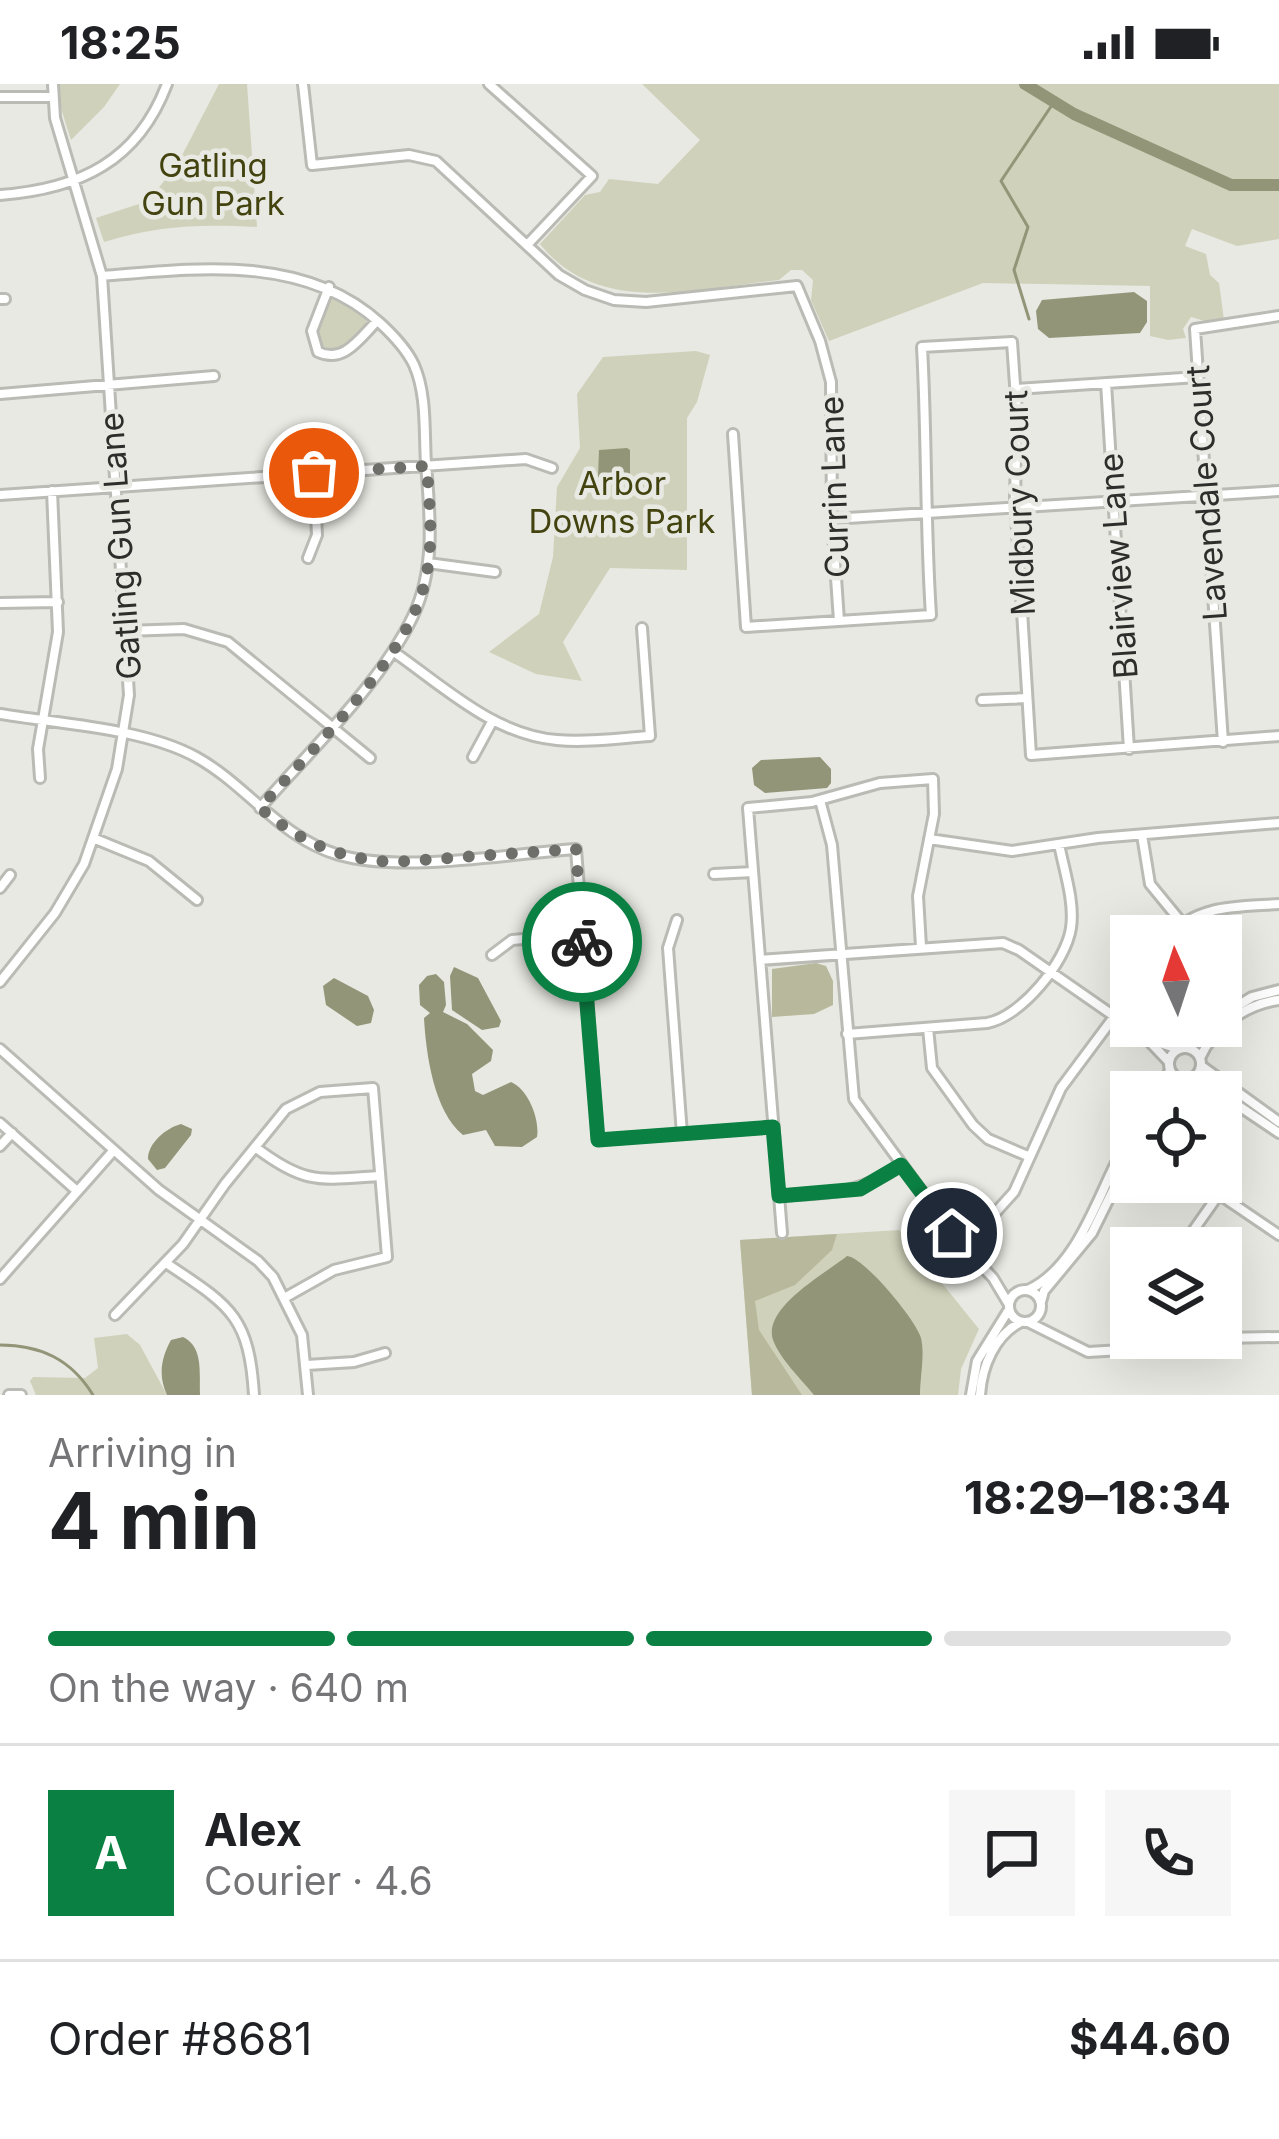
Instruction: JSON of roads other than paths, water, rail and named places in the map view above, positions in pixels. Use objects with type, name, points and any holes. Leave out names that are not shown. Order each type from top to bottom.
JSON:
[{"type":"street","name":"Gatling Gun Lane","points":[[0,982],[66,897],[93,838],[125,735],[129,695],[102,276],[52,97],[53,84]]},
{"type":"street","points":[[0,195],[30,191],[110,164],[151,123],[167,84]]},
{"type":"street","points":[[303,84],[311,165],[400,155],[427,158],[452,172],[528,244],[592,176],[489,84]]},
{"type":"street","points":[[0,98],[52,97]]},
{"type":"street","name":"Currin Lane","points":[[528,244],[560,275],[599,296],[646,302],[797,286],[831,382],[838,621]]},
{"type":"street","points":[[102,276],[172,270],[292,275],[329,287],[357,303],[403,346],[416,368],[427,466],[428,563],[415,613],[394,652],[260,808]]},
{"type":"street","points":[[329,287],[311,335],[318,352],[342,355],[377,321]]},
{"type":"street","name":"Lavendale Court","points":[[1223,742],[1195,329],[1279,316]]},
{"type":"street","name":"Midbury Court","points":[[924,513],[922,347],[1012,342],[1016,508],[1031,755],[1129,749]]},
{"type":"street","points":[[0,394],[214,376]]},
{"type":"street","points":[[1016,389],[1198,377]]},
{"type":"street","name":"Blairview Lane","points":[[1106,383],[1129,749]]},
{"type":"street","points":[[733,434],[746,627],[931,615],[924,513]]},
{"type":"street","points":[[0,495],[526,459],[552,468]]},
{"type":"street","points":[[308,558],[317,535],[314,473]]},
{"type":"street","points":[[40,778],[37,758],[59,602],[52,491]]},
{"type":"street","points":[[832,519],[1279,491]]},
{"type":"street","points":[[428,563],[495,572]]},
{"type":"street","points":[[0,603],[59,602]]},
{"type":"street","points":[[126,631],[184,628],[216,636],[248,654],[370,758]]},
{"type":"street","points":[[394,652],[493,720],[554,740],[650,736],[642,628]]},
{"type":"street","points":[[982,700],[1028,698]]},
{"type":"street","points":[[0,713],[158,741],[193,755],[301,838],[364,860],[576,849],[598,1140],[773,1127]]},
{"type":"street","points":[[472,758],[493,720]]},
{"type":"street","points":[[1129,749],[1279,736]]},
{"type":"street","points":[[782,1233],[748,808],[820,800],[880,783],[933,778],[934,806],[918,896],[922,947]]},
{"type":"street","points":[[820,800],[832,845],[854,1100],[958,1241],[993,1278],[1008,1306],[1025,1322],[1088,1352],[1110,1349]]},
{"type":"street","points":[[929,839],[1001,851],[1279,823]]},
{"type":"street","points":[[1142,835],[1150,884],[1175,915]]},
{"type":"street","points":[[93,838],[149,861],[197,900]]},
{"type":"street","points":[[847,1034],[1005,1019],[1026,1003],[1071,930],[1059,844]]},
{"type":"street","points":[[714,874],[752,872]]},
{"type":"street","points":[[0,888],[10,875]]},
{"type":"street","points":[[1200,915],[1279,904]]},
{"type":"street","points":[[677,920],[668,948],[682,1134]]},
{"type":"street","points":[[492,955],[512,940],[582,934]]},
{"type":"street","points":[[760,960],[1003,944],[1050,970],[1110,1014]]},
{"type":"street","points":[[0,963],[9,970]]},
{"type":"street","points":[[1242,1003],[1279,990]]},
{"type":"street","points":[[1193,1071],[1204,1047],[1236,1016],[1257,1004],[1279,1000]]},
{"type":"street","points":[[958,1241],[1008,1199],[1061,1088],[1110,1022]]},
{"type":"street","points":[[928,1028],[936,1076],[973,1125],[988,1139],[1030,1157]]},
{"type":"street","points":[[1154,1047],[1175,1071]]},
{"type":"street","points":[[1176,1047],[1200,1061],[1209,1074],[1272,1121],[1279,1133]]},
{"type":"street","points":[[1167,1071],[1185,1047]]},
{"type":"street","points":[[0,1049],[114,1150],[258,1261],[286,1297],[302,1335],[308,1395]]},
{"type":"street","points":[[115,1316],[166,1263],[278,1117],[298,1100],[327,1091],[373,1088],[386,1257],[334,1270],[286,1297]]},
{"type":"street","points":[[1242,1105],[1272,1121]]},
{"type":"street","points":[[1272,1121],[1279,1106]]},
{"type":"street","points":[[0,1123],[77,1191]]},
{"type":"street","points":[[0,1147],[12,1133]]},
{"type":"street","points":[[255,1147],[288,1171],[313,1180],[379,1176]]},
{"type":"street","points":[[0,1279],[114,1150]]},
{"type":"street","points":[[779,1196],[860,1189],[901,1165]]},
{"type":"street","points":[[971,1395],[976,1361],[1008,1306],[1042,1281],[1078,1239],[1110,1176]]},
{"type":"street","points":[[980,1395],[990,1356],[1009,1329],[1025,1322],[1041,1305],[1044,1291],[1093,1234],[1110,1198]]},
{"type":"street","points":[[1232,1203],[1279,1235]]},
{"type":"street","points":[[166,1263],[216,1297],[240,1324],[250,1346],[254,1395]]},
{"type":"street","points":[[993,1278],[1024,1290],[1041,1305],[1056,1335]]},
{"type":"street","points":[[1242,1338],[1279,1337]]},
{"type":"street","points":[[307,1365],[354,1362],[385,1353]]},
{"type":"street","points":[[9,1395],[21,1395]]},
{"type":"waterway","points":[[1025,84],[1074,114],[1231,185],[1279,185]]},
{"type":"waterway","points":[[1029,319],[1014,270],[1028,227],[1001,181],[1054,102]]},
{"type":"waterway","points":[[0,1345],[53,1356],[75,1372],[93,1395]]},
{"type":"park label","name":"Gatling Gun Park","points":[[213,184]]},
{"type":"park label","name":"Arbor Downs Park","points":[[622,502]]}]
